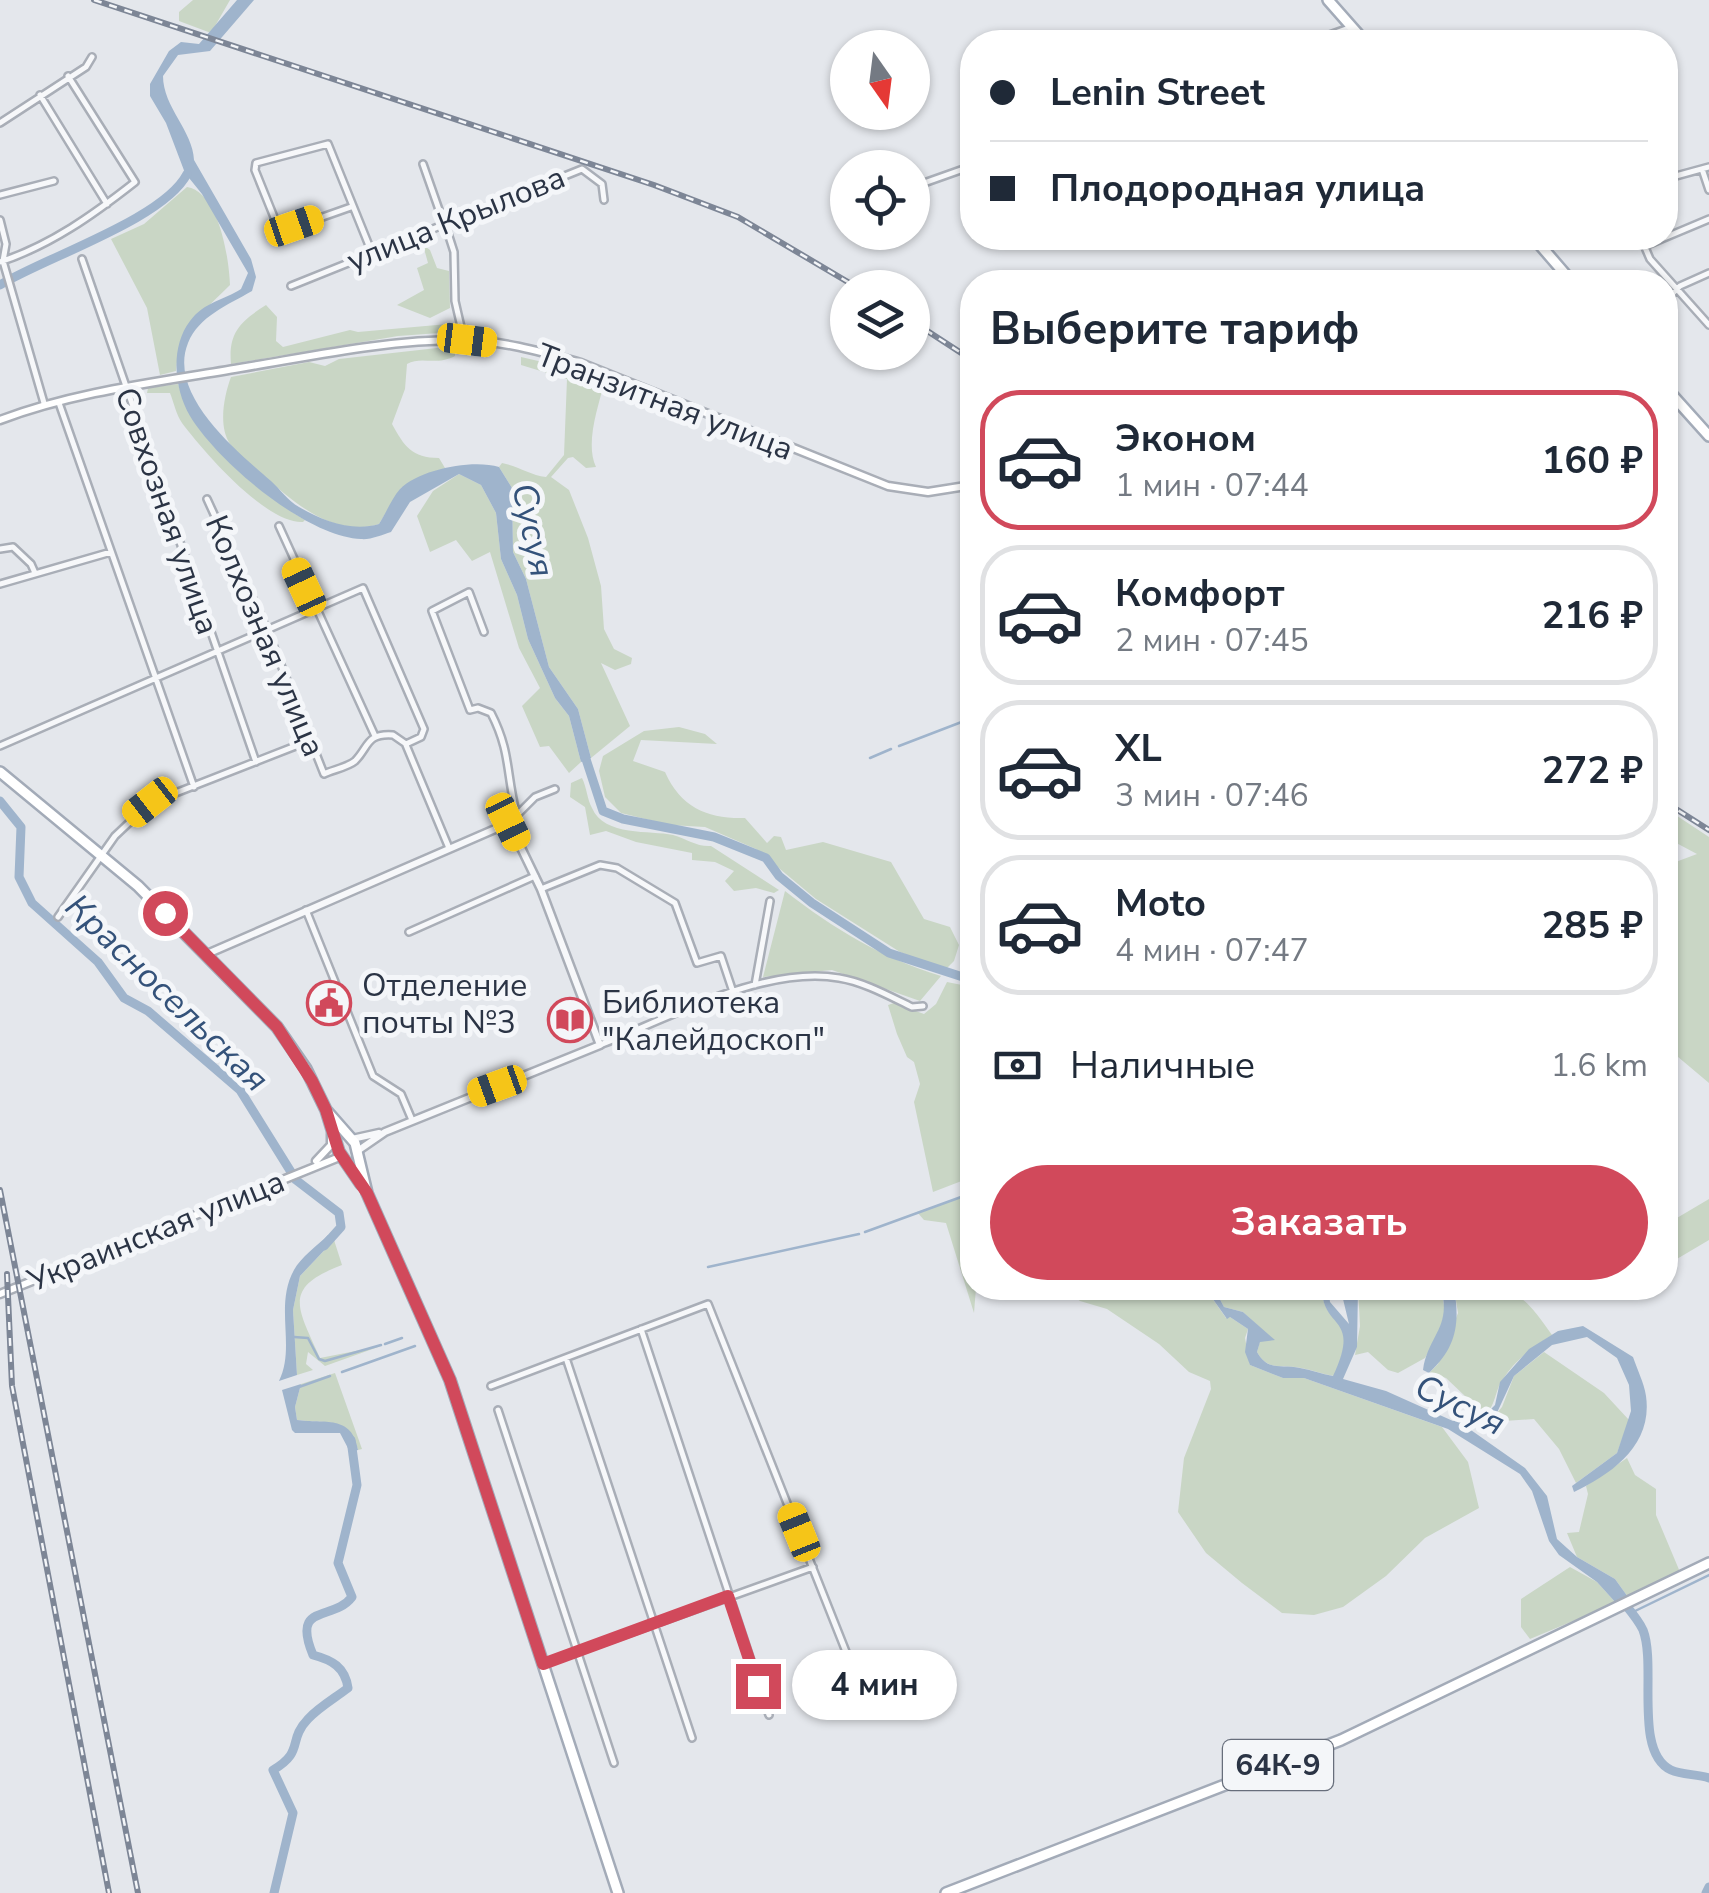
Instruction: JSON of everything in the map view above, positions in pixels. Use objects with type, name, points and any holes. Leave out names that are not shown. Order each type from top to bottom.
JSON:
[{"type":"main road","points":[[1328,0],[1354,30]]},
{"type":"main road","points":[[1544,250],[1562,270]]},
{"type":"main road","name":"Транзитная улица","points":[[0,420],[44,403],[125,387],[401,342],[464,340],[538,351],[581,363],[888,486],[928,492],[960,487]]},
{"type":"main road","points":[[1678,401],[1709,435]]},
{"type":"main road","points":[[0,772],[104,856],[277,1027],[306,1069],[352,1171],[367,1193]]},
{"type":"main road","points":[[310,1167],[330,1145],[326,1110]]},
{"type":"main road","name":"Украинская улица","points":[[0,1294],[276,1182],[343,1146],[356,1152]]},
{"type":"main road","points":[[356,1152],[367,1193],[429,1334],[480,1467],[612,1876],[621,1893]]},
{"type":"main road","points":[[310,1167],[335,1162],[352,1171]]},
{"type":"main road","name":"64К-9","points":[[946,1893],[1341,1740],[1709,1564]]},
{"type":"street","points":[[1343,30],[1351,27]]},
{"type":"street","points":[[0,123],[86,67],[92,58]]},
{"type":"street","points":[[2,262],[34,251],[136,182],[68,76]]},
{"type":"street","points":[[40,95],[107,204]]},
{"type":"street","points":[[351,206],[280,232],[256,164],[328,144],[372,253]]},
{"type":"street","points":[[423,164],[454,252],[455,301],[464,340]]},
{"type":"street","points":[[1678,176],[1706,168],[1709,190]]},
{"type":"street","name":"улица Крылова","points":[[291,286],[582,169],[602,184],[604,200]]},
{"type":"street","points":[[930,181],[960,170]]},
{"type":"street","points":[[0,195],[54,180]]},
{"type":"street","points":[[1678,232],[1709,218]]},
{"type":"street","points":[[0,220],[6,244],[2,262],[44,403]]},
{"type":"street","name":"Совхозная улица","points":[[82,259],[256,762]]},
{"type":"street","points":[[1678,288],[1709,273]]},
{"type":"street","points":[[1678,290],[1709,325]]},
{"type":"street","points":[[58,400],[194,787]]},
{"type":"street","name":"Колхозная улица","points":[[207,499],[268,632],[324,774],[354,761],[364,744],[376,738]]},
{"type":"street","points":[[278,526],[376,738],[393,736],[406,744],[449,848]]},
{"type":"street","points":[[0,549],[13,548],[35,573]]},
{"type":"street","points":[[0,584],[111,552]]},
{"type":"street","points":[[0,746],[216,655],[362,588],[424,729],[421,737],[406,744]]},
{"type":"street","points":[[484,632],[469,592],[432,611],[470,710],[478,708],[491,713],[501,734],[508,751],[509,784],[516,812]]},
{"type":"street","points":[[58,916],[104,856],[114,836],[150,802],[311,740]]},
{"type":"street","points":[[206,954],[508,822],[535,797],[555,788]]},
{"type":"street","points":[[508,822],[541,890],[600,1044]]},
{"type":"street","points":[[541,890],[600,865],[617,868],[676,903],[698,963],[722,956],[733,992]]},
{"type":"street","points":[[409,932],[535,876]]},
{"type":"street","points":[[754,985],[770,902]]},
{"type":"street","points":[[306,910],[373,1076],[401,1094],[412,1121]]},
{"type":"street","name":"Украинская улица","points":[[356,1152],[385,1132],[754,985],[818,975],[864,985],[912,1007],[923,1006]]},
{"type":"street","points":[[343,1146],[385,1132]]},
{"type":"street","points":[[491,1386],[708,1304],[860,1688]]},
{"type":"street","points":[[641,1329],[768,1715]]},
{"type":"street","points":[[566,1358],[692,1738]]},
{"type":"street","points":[[498,1410],[614,1764]]},
{"type":"street","points":[[543,1664],[813,1568]]},
{"type":"green space","points":[[193,0],[230,0],[211,33],[179,21],[179,12]]},
{"type":"green space","points":[[187,187],[198,192],[214,213],[224,243],[230,285],[187,333],[176,371],[160,375],[147,308],[111,239],[144,224]]},
{"type":"green space","points":[[423,245],[430,250],[437,268],[449,271],[450,308],[430,318],[397,305],[424,290],[417,268],[428,263]]},
{"type":"green space","points":[[266,305],[277,317],[276,341],[283,347],[350,330],[448,324],[453,332],[398,336],[231,364],[238,328]]},
{"type":"green space","points":[[437,348],[455,351],[455,356],[407,364],[405,389],[392,424],[410,449],[422,456],[439,458],[445,468],[401,488],[379,524],[347,526],[317,516],[246,461],[226,437],[223,411],[231,377],[309,362],[325,366],[339,359]]},
{"type":"green space","points":[[521,357],[560,366],[604,384],[592,437],[596,467],[586,468],[573,457],[568,458],[551,477],[569,490],[588,538],[601,586],[604,629],[614,649],[632,658],[631,664],[615,670],[601,663],[630,726],[591,758],[578,709],[549,667],[526,579],[513,552],[512,488],[499,467],[502,463],[546,477],[564,455],[567,379],[521,365]]},
{"type":"green space","points":[[178,384],[199,425],[229,462],[303,522],[288,520],[272,511],[237,484],[182,423],[170,393],[147,393],[148,388]]},
{"type":"green space","points":[[459,474],[481,485],[496,513],[501,559],[517,595],[528,639],[555,698],[569,716],[581,762],[569,773],[549,746],[540,747],[522,706],[540,688],[519,648],[490,552],[472,561],[456,540],[430,552],[417,516],[433,491]]},
{"type":"green space","points":[[679,727],[705,734],[717,744],[641,740],[633,761],[665,772],[679,795],[697,809],[745,818],[767,843],[774,836],[781,837],[786,850],[823,842],[891,862],[924,919],[950,927],[959,945],[954,961],[945,970],[900,952],[816,899],[756,849],[705,827],[670,825],[621,813],[605,797],[599,771],[603,756],[644,731]]},
{"type":"green space","points":[[582,778],[592,808],[607,824],[711,846],[779,890],[734,891],[725,881],[734,871],[715,862],[692,860],[692,853],[636,842],[606,831],[590,835],[585,807],[570,797],[571,783]]},
{"type":"green space","points":[[1678,817],[1709,837],[1709,1083],[1678,1057],[1678,861],[1697,854],[1678,844]]},
{"type":"green space","points":[[785,891],[859,941],[941,976],[920,1001],[832,970],[763,977]]},
{"type":"green space","points":[[947,982],[960,985],[960,1182],[933,1192],[914,1102],[920,1084],[888,1005],[894,1003],[924,1014],[936,1004]]},
{"type":"green space","points":[[960,1197],[960,1268],[946,1223],[924,1220],[917,1212]]},
{"type":"green space","points":[[1709,1199],[1709,1240],[1678,1258],[1678,1217]]},
{"type":"green space","points":[[334,1240],[342,1265],[310,1282],[302,1291],[301,1313],[312,1341],[320,1358],[381,1346],[325,1366],[308,1352],[306,1364],[313,1370],[297,1375],[293,1310],[300,1276]]},
{"type":"green space","points":[[1213,1300],[1226,1318],[1248,1329],[1245,1338],[1250,1365],[1283,1378],[1304,1378],[1442,1427],[1468,1462],[1479,1508],[1425,1538],[1386,1576],[1343,1607],[1314,1615],[1282,1613],[1206,1553],[1178,1512],[1184,1458],[1211,1389],[1210,1381],[1189,1372],[1159,1344],[1107,1309],[1080,1301]]},
{"type":"green space","points":[[1220,1300],[1324,1300],[1343,1330],[1342,1355],[1334,1376],[1266,1362],[1257,1352],[1260,1341],[1273,1340],[1243,1312],[1224,1307]]},
{"type":"green space","points":[[1359,1300],[1443,1300],[1446,1318],[1425,1358],[1398,1373],[1388,1370],[1368,1352],[1355,1355],[1360,1326]]},
{"type":"green space","points":[[1456,1300],[1523,1300],[1552,1335],[1513,1366],[1485,1415],[1446,1378],[1429,1373],[1438,1364],[1458,1313]]},
{"type":"green space","points":[[1544,1352],[1604,1393],[1629,1420],[1617,1453],[1576,1483],[1559,1449],[1534,1419],[1489,1422],[1502,1407],[1514,1376]]},
{"type":"green space","points":[[335,1373],[362,1449],[358,1450],[349,1431],[342,1426],[297,1420],[295,1407],[301,1384]]},
{"type":"green space","points":[[1627,1458],[1635,1475],[1656,1489],[1656,1515],[1680,1572],[1628,1597],[1615,1579],[1577,1557],[1567,1533],[1579,1532],[1588,1494],[1586,1486]]},
{"type":"green space","points":[[1570,1567],[1597,1582],[1616,1603],[1530,1639],[1521,1627],[1521,1599]]},
{"type":"water","points":[[237,0],[254,0],[210,51],[178,55],[163,76],[194,160],[251,259],[256,277],[252,291],[207,318],[188,343],[184,363],[196,402],[225,438],[291,502],[338,524],[379,524],[400,489],[433,471],[475,464],[499,467],[512,488],[513,552],[526,579],[549,667],[578,709],[591,758],[581,762],[569,716],[555,698],[528,639],[517,595],[501,559],[496,513],[481,485],[459,474],[410,502],[391,532],[365,539],[339,535],[265,494],[220,454],[190,416],[180,393],[176,368],[179,343],[190,321],[201,310],[241,289],[248,273],[202,194],[185,173],[166,123],[150,96],[150,84],[169,51],[181,42],[199,44]]},
{"type":"water","points":[[328,1235],[334,1240],[300,1276],[293,1310],[297,1375],[279,1381],[286,1354],[288,1284],[300,1261]]},
{"type":"water","points":[[1214,1300],[1243,1312],[1275,1340],[1260,1342],[1257,1352],[1266,1362],[1333,1376],[1344,1342],[1324,1300],[1330,1300],[1349,1324],[1343,1300],[1358,1300],[1357,1347],[1343,1379],[1386,1391],[1453,1421],[1485,1415],[1495,1405],[1500,1382],[1529,1349],[1558,1331],[1583,1326],[1633,1357],[1646,1396],[1643,1429],[1627,1456],[1615,1467],[1574,1492],[1572,1486],[1617,1453],[1631,1411],[1629,1385],[1617,1358],[1587,1337],[1552,1345],[1514,1376],[1495,1417],[1468,1428],[1525,1468],[1547,1496],[1557,1539],[1577,1557],[1615,1579],[1628,1597],[1616,1603],[1597,1582],[1559,1555],[1549,1541],[1532,1491],[1520,1474],[1448,1429],[1304,1378],[1283,1378],[1250,1365],[1245,1352],[1248,1329],[1230,1317],[1227,1319]]},
{"type":"water","points":[[1456,1300],[1454,1334],[1446,1354],[1429,1373],[1423,1370],[1444,1313],[1444,1302]]},
{"type":"water","points":[[301,1384],[295,1407],[297,1420],[343,1426],[355,1439],[358,1450],[350,1452],[340,1433],[292,1430],[282,1390]]},
{"type":"waterway","name":"Красносельская","points":[[0,285],[130,222],[174,191],[187,174]]},
{"type":"waterway","points":[[899,746],[960,723]]},
{"type":"waterway","points":[[870,758],[891,749]]},
{"type":"waterway","name":"Сусуя","points":[[583,750],[603,811],[623,819],[714,837],[766,858],[779,876],[812,903],[889,953],[960,976]]},
{"type":"waterway","name":"Красносельская","points":[[0,801],[21,827],[19,877],[32,903],[98,962],[124,998],[148,1011],[240,1090],[296,1180],[339,1213],[341,1227],[324,1246]]},
{"type":"waterway","points":[[865,1232],[960,1197]]},
{"type":"waterway","points":[[708,1267],[859,1234]]},
{"type":"waterway","points":[[294,1337],[308,1338],[319,1359],[325,1361],[381,1345]]},
{"type":"waterway","points":[[385,1344],[402,1338]]},
{"type":"waterway","points":[[342,1372],[415,1346]]},
{"type":"waterway","points":[[299,1387],[330,1376]]},
{"type":"waterway","name":"Красносельская","points":[[274,1893],[293,1813],[273,1770],[289,1757],[308,1719],[348,1688],[337,1666],[313,1655],[307,1627],[317,1615],[352,1597],[338,1563],[357,1485],[351,1440]]},
{"type":"waterway","points":[[1631,1613],[1709,1575]]},
{"type":"waterway","name":"Сусуя","points":[[1620,1598],[1643,1630],[1647,1646],[1649,1727],[1659,1760],[1675,1772],[1709,1778]]},
{"type":"waterway","name":"Сусуя","points":[[1706,1893],[1709,1887]]},
{"type":"railway","points":[[94,0],[654,185],[738,217],[830,271]]},
{"type":"railway","points":[[930,333],[960,352]]},
{"type":"railway","points":[[1678,810],[1709,830]]},
{"type":"railway","points":[[0,1190],[138,1893]]},
{"type":"railway","points":[[7,1274],[12,1386],[109,1893]]},
{"type":"place","name":"Отделение почты №3","points":[[329,1003]]},
{"type":"place","name":"Библиотека \"Калейдоскоп\"","points":[[570,1020]]},
{"type":"route","points":[[165,913],[277,1027],[312,1081],[339,1152],[367,1193],[450,1380],[543,1664],[728,1596],[758,1686]]}]
